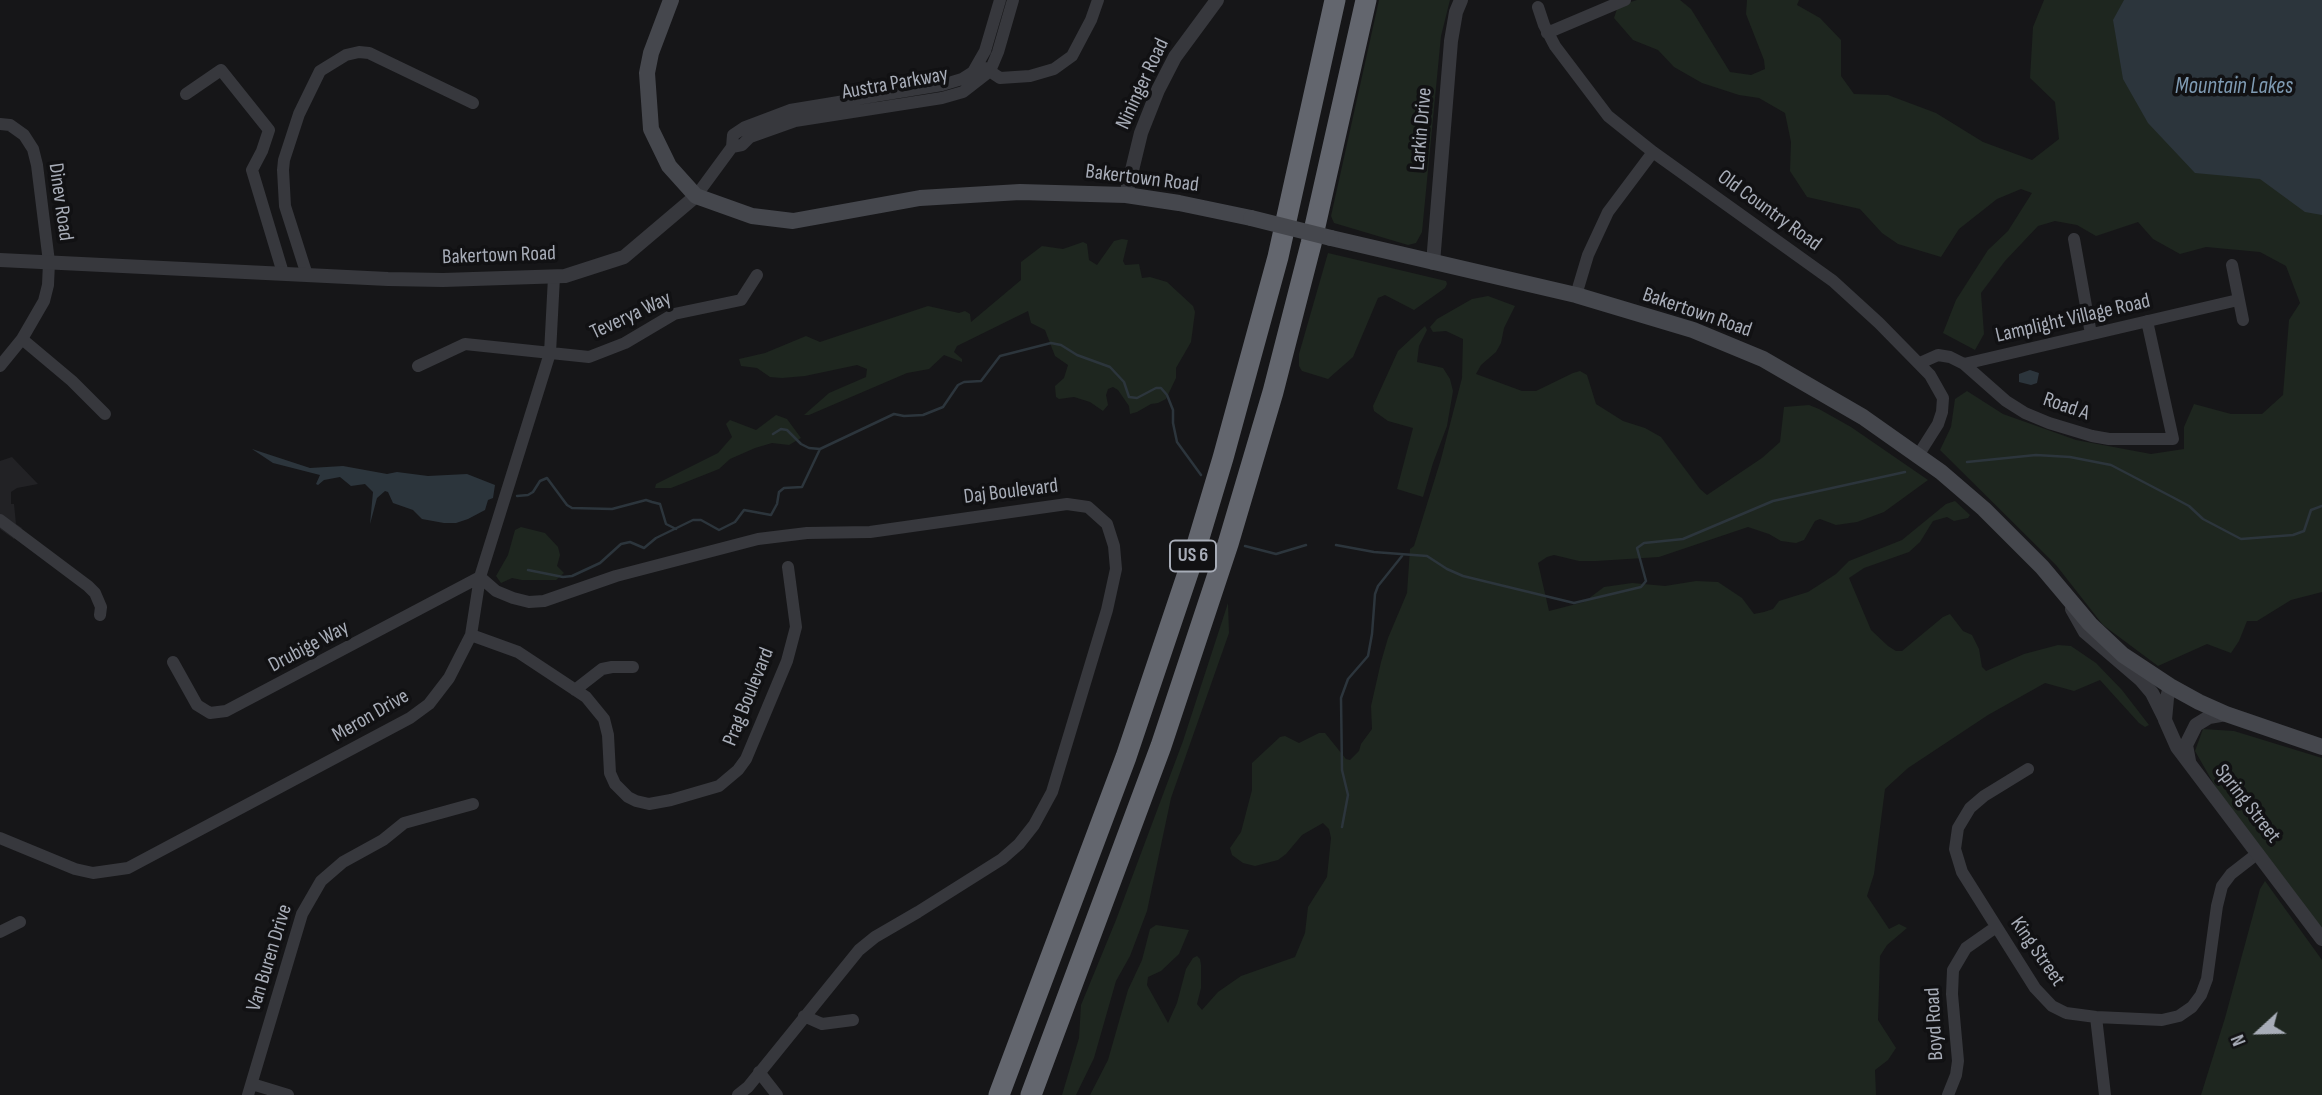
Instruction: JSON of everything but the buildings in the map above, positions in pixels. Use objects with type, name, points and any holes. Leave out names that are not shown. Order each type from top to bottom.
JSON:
[{"type":"highway","name":"US 6","points":[[999,1095],[1130,745],[1227,445],[1278,257],[1335,0]]},
{"type":"highway","name":"US 6","points":[[1031,1095],[1161,746],[1224,557],[1273,392],[1311,244],[1366,0]]},
{"type":"main road","points":[[671,0],[651,53],[647,73],[651,129],[670,166],[696,196]]},
{"type":"main road","name":"Bakertown Road","points":[[696,196],[752,216],[793,221],[891,202],[949,195],[1042,192],[1126,195],[1202,207],[1576,295],[1693,330],[1763,359],[1830,396],[1919,454],[1984,509],[2042,567],[2112,647],[2170,687],[2226,714],[2322,747]]},
{"type":"street","points":[[984,68],[985,51],[1000,0]]},
{"type":"street","points":[[984,68],[998,52],[1013,0]]},
{"type":"street","points":[[984,68],[1000,78],[1030,76],[1054,69],[1072,56],[1098,0]]},
{"type":"street","name":"Nininger Road","points":[[1126,195],[1141,133],[1158,90],[1175,57],[1217,0]]},
{"type":"street","name":"Larkin Drive","points":[[1433,263],[1451,41],[1461,0]]},
{"type":"street","points":[[1547,33],[1625,0]]},
{"type":"street","name":"Old Country Road","points":[[1538,7],[1547,33],[1608,116],[1653,152],[1833,281],[1920,363],[1938,387],[1943,404],[1938,424],[1919,454]]},
{"type":"street","points":[[307,275],[282,188],[284,160],[299,114],[320,71],[346,55],[369,53],[473,103]]},
{"type":"street","name":"Austra Parkway","points":[[696,196],[733,146],[742,145],[750,137],[795,121],[963,92],[984,68]]},
{"type":"street","points":[[186,94],[220,70],[269,130],[252,170],[283,273]]},
{"type":"street","name":"Dinev Road","points":[[0,124],[10,125],[24,135],[33,149],[49,262],[44,301],[22,339],[0,366]]},
{"type":"street","points":[[1576,295],[1588,255],[1608,212],[1653,152]]},
{"type":"street","name":"Bakertown Road","points":[[0,260],[307,275],[443,279],[554,277],[624,257],[696,196]]},
{"type":"street","points":[[2074,239],[2091,334]]},
{"type":"street","points":[[2232,265],[2243,320]]},
{"type":"street","name":"Teverya Way","points":[[418,366],[465,345],[589,357],[625,343],[674,314],[741,300],[757,275]]},
{"type":"street","name":"Meron Drive","points":[[0,838],[75,869],[93,873],[128,868],[410,719],[429,704],[449,678],[471,635],[480,578],[550,353],[554,277]]},
{"type":"street","name":"Lamplight Village Road","points":[[1920,363],[1938,355],[1964,364],[2238,300]]},
{"type":"street","name":"Road A","points":[[1964,364],[2006,401],[2025,413],[2055,425],[2109,439],[2173,439],[2147,321]]},
{"type":"street","points":[[22,339],[72,381],[105,414]]},
{"type":"street","name":"Daj Boulevard","points":[[480,578],[496,591],[513,598],[529,602],[544,601],[616,576],[758,538],[870,531],[1067,504],[1088,507],[1107,524],[1114,546],[1116,569],[1107,610],[1052,792],[1034,825],[1002,859],[875,937],[859,950],[760,1072],[738,1095]]},
{"type":"street","points":[[0,520],[88,586],[102,607],[100,615]]},
{"type":"street","name":"Prag Boulevard","points":[[471,635],[518,652],[586,697],[604,719],[608,735],[610,773],[615,784],[628,797],[649,804],[690,796],[719,786],[738,770],[746,759],[787,660],[796,627],[788,567]]},
{"type":"street","name":"Drubige Way","points":[[173,662],[197,705],[210,713],[226,711],[480,578]]},
{"type":"street","name":"Spring Street","points":[[2067,598],[2085,632],[2141,680],[2156,699],[2170,735],[2190,766],[2322,939]]},
{"type":"street","points":[[575,690],[602,669],[633,667]]},
{"type":"street","points":[[2165,720],[2166,698],[2170,687]]},
{"type":"street","points":[[2190,766],[2186,745],[2192,731],[2202,720],[2226,714]]},
{"type":"street","name":"King Street","points":[[2028,769],[1976,801],[1961,821],[1955,849],[1962,872],[1996,927],[2047,1002],[2066,1013],[2162,1020],[2179,1016],[2192,1007],[2201,995],[2207,979],[2222,886],[2231,874],[2258,853]]},
{"type":"street","name":"Van Buren Drive","points":[[250,1090],[302,914],[321,881],[343,862],[383,839],[404,823],[473,804]]},
{"type":"street","points":[[0,932],[20,922]]},
{"type":"street","name":"Boyd Road","points":[[1948,1095],[1958,1061],[1952,994],[1954,970],[1966,948],[1996,927]]},
{"type":"street","points":[[804,1016],[822,1024],[853,1020]]},
{"type":"street","points":[[2096,1017],[2105,1095]]},
{"type":"street","points":[[760,1072],[777,1095]]},
{"type":"street","points":[[250,1090],[288,1095]]},
{"type":"shaded area","points":[[1379,0],[1450,0],[1441,36],[1422,232],[1416,243],[1408,245],[1334,223],[1331,216]]},
{"type":"shaded area","points":[[1637,0],[1680,0],[1691,9],[1730,72],[1751,75],[1765,69],[1746,14],[1747,0],[1799,0],[1797,5],[1820,18],[1841,40],[1841,76],[1854,94],[1888,95],[1936,113],[1983,142],[2032,160],[2059,139],[2055,102],[2030,78],[2033,27],[2044,0],[2139,0],[2322,169],[2322,592],[2291,600],[2257,621],[2247,621],[2231,653],[2207,644],[2158,666],[2103,625],[2056,565],[1940,450],[1951,427],[1955,399],[1967,391],[2003,414],[2076,440],[2151,454],[2184,449],[2184,427],[2194,404],[2231,414],[2262,414],[2283,395],[2289,320],[2300,303],[2286,266],[2260,252],[2206,247],[2180,254],[2153,239],[2138,222],[2096,236],[2077,225],[2055,221],[2038,226],[2005,261],[1981,293],[1984,334],[1975,350],[1943,333],[1956,300],[1988,250],[2008,231],[2032,193],[2021,189],[1997,199],[1959,229],[1941,257],[1898,244],[1882,233],[1860,209],[1807,197],[1790,171],[1791,142],[1785,113],[1759,98],[1739,95],[1702,83],[1674,67],[1658,50],[1633,40],[1614,18],[1618,6]]},
{"type":"shaded area","points":[[1128,240],[1123,261],[1125,265],[1139,264],[1142,278],[1150,277],[1167,282],[1193,306],[1195,312],[1191,342],[1176,368],[1176,378],[1166,399],[1137,412],[1130,414],[1129,406],[1113,387],[1108,389],[1108,405],[1103,411],[1090,402],[1074,397],[1056,397],[1055,386],[1064,378],[1068,365],[1055,356],[1045,330],[1031,323],[1028,311],[957,346],[954,352],[962,362],[944,355],[929,369],[907,373],[809,415],[804,415],[829,393],[866,377],[867,369],[857,365],[782,378],[770,377],[757,368],[741,366],[739,359],[765,353],[806,336],[820,342],[928,306],[959,313],[965,311],[970,314],[971,322],[1021,280],[1021,262],[1042,246],[1063,249],[1083,242],[1087,244],[1089,260],[1097,265],[1114,241]]},
{"type":"shaded area","points":[[1328,253],[1446,281],[1447,284],[1414,310],[1385,295],[1378,298],[1353,357],[1328,379],[1302,371],[1299,354]]},
{"type":"shaded area","points":[[1488,296],[1515,306],[1496,352],[1481,365],[1476,374],[1522,391],[1536,391],[1580,371],[1587,375],[1596,404],[1623,421],[1661,437],[1707,495],[1762,458],[1780,442],[1784,407],[1809,405],[1851,427],[1928,480],[1884,512],[1857,522],[1836,525],[1820,519],[1815,521],[1804,540],[1796,543],[1781,541],[1748,527],[1659,557],[1579,561],[1554,555],[1547,557],[1538,563],[1549,611],[1584,602],[1604,587],[1632,583],[1665,586],[1696,581],[1718,582],[1742,598],[1754,614],[1764,612],[1773,609],[1779,601],[1808,592],[1836,574],[1849,561],[1902,540],[1946,504],[1955,501],[1970,515],[1968,518],[1954,521],[1947,517],[1933,521],[1920,542],[1909,552],[1864,568],[1849,578],[1871,630],[1888,646],[1902,651],[1950,614],[1963,631],[1972,635],[1979,649],[1982,667],[1986,671],[2024,654],[2058,645],[2071,646],[2096,663],[2122,690],[2149,725],[2145,727],[2139,723],[2100,680],[2074,691],[2045,683],[1988,715],[1908,768],[1885,789],[1874,874],[1867,896],[1889,929],[1899,924],[1907,928],[1887,945],[1880,956],[1878,1020],[1896,1048],[1888,1060],[1875,1070],[1876,1095],[1090,1095],[1108,1060],[1128,990],[1142,960],[1150,929],[1156,925],[1189,930],[1179,954],[1161,971],[1148,977],[1147,985],[1168,1023],[1177,1003],[1186,969],[1193,958],[1197,956],[1200,959],[1201,988],[1197,1004],[1202,1010],[1218,992],[1241,976],[1295,957],[1305,933],[1308,907],[1327,877],[1331,838],[1329,829],[1323,823],[1302,835],[1278,860],[1255,866],[1243,863],[1232,855],[1230,848],[1241,832],[1252,790],[1252,763],[1280,737],[1285,736],[1299,743],[1319,733],[1325,733],[1346,759],[1350,760],[1359,751],[1372,729],[1371,706],[1381,662],[1407,593],[1410,549],[1414,546],[1441,459],[1462,378],[1463,339],[1446,331],[1433,332],[1430,327],[1437,319],[1472,299]]},
{"type":"shaded area","points":[[1425,326],[1427,330],[1419,346],[1417,362],[1443,368],[1453,391],[1447,426],[1423,497],[1397,489],[1413,428],[1388,421],[1374,411],[1373,406],[1398,351]]},
{"type":"shaded area","points":[[776,415],[787,419],[801,438],[789,445],[772,443],[755,448],[730,459],[719,469],[671,488],[655,488],[656,484],[718,453],[732,437],[726,424],[730,420],[756,430]]},
{"type":"shaded area","points":[[12,457],[38,484],[17,488],[11,492],[16,524],[22,528],[14,539],[0,529],[0,461]]},
{"type":"shaded area","points":[[521,527],[545,533],[558,547],[560,555],[557,566],[564,573],[556,580],[512,578],[501,583],[496,576],[508,555],[515,530]]},
{"type":"shaded area","points":[[1228,603],[1229,633],[1171,798],[1147,911],[1130,956],[1116,981],[1094,1058],[1076,1095],[1062,1095],[1079,1038],[1081,1005],[1183,741]]},
{"type":"shaded area","points":[[2203,729],[2234,731],[2322,758],[2322,932],[2223,800],[2195,751]]},
{"type":"shaded area","points":[[2265,881],[2322,960],[2322,1095],[2201,1095],[2260,889]]},
{"type":"water","name":"Mountain Lakes","points":[[2124,0],[2322,0],[2322,215],[2305,212],[2260,179],[2195,173],[2148,123],[2123,79],[2113,20]]},
{"type":"water","points":[[2030,370],[2039,373],[2037,383],[2031,385],[2019,382],[2019,374]]},
{"type":"water","points":[[252,449],[310,468],[343,466],[387,474],[397,472],[428,476],[467,474],[495,485],[493,498],[488,500],[485,510],[468,519],[444,523],[422,519],[413,510],[393,503],[385,491],[377,498],[370,524],[373,492],[365,484],[351,486],[340,477],[324,480],[318,485],[316,484],[320,475],[273,463]]},
{"type":"waterway","points":[[528,570],[563,577],[572,576],[600,563],[621,544],[630,542],[644,548],[656,538],[693,520],[701,520],[719,530],[735,522],[744,510],[771,515],[779,492],[784,488],[802,487],[820,449],[894,414],[923,415],[943,407],[958,385],[981,381],[1000,356],[1051,343],[1110,367],[1124,382],[1129,397],[1137,398],[1161,388],[1173,410],[1177,442],[1201,475]]},
{"type":"waterway","points":[[773,434],[781,429],[787,430],[801,444],[820,449]]},
{"type":"waterway","points":[[1967,462],[2036,455],[2070,457],[2111,465],[2189,506],[2203,519],[2241,539],[2293,535],[2304,531],[2311,510],[2322,506]]},
{"type":"waterway","points":[[1336,545],[1374,552],[1427,556],[1463,576],[1574,603],[1641,587],[1646,581],[1637,548],[1644,543],[1683,539],[1773,501],[1905,472]]},
{"type":"waterway","points":[[517,496],[528,495],[540,481],[547,478],[572,508],[612,509],[646,500],[660,504],[666,524],[676,529]]},
{"type":"waterway","points":[[1245,546],[1276,554],[1306,545]]},
{"type":"waterway","points":[[1342,827],[1348,795],[1342,770],[1341,698],[1348,679],[1368,656],[1378,586],[1402,556]]}]
